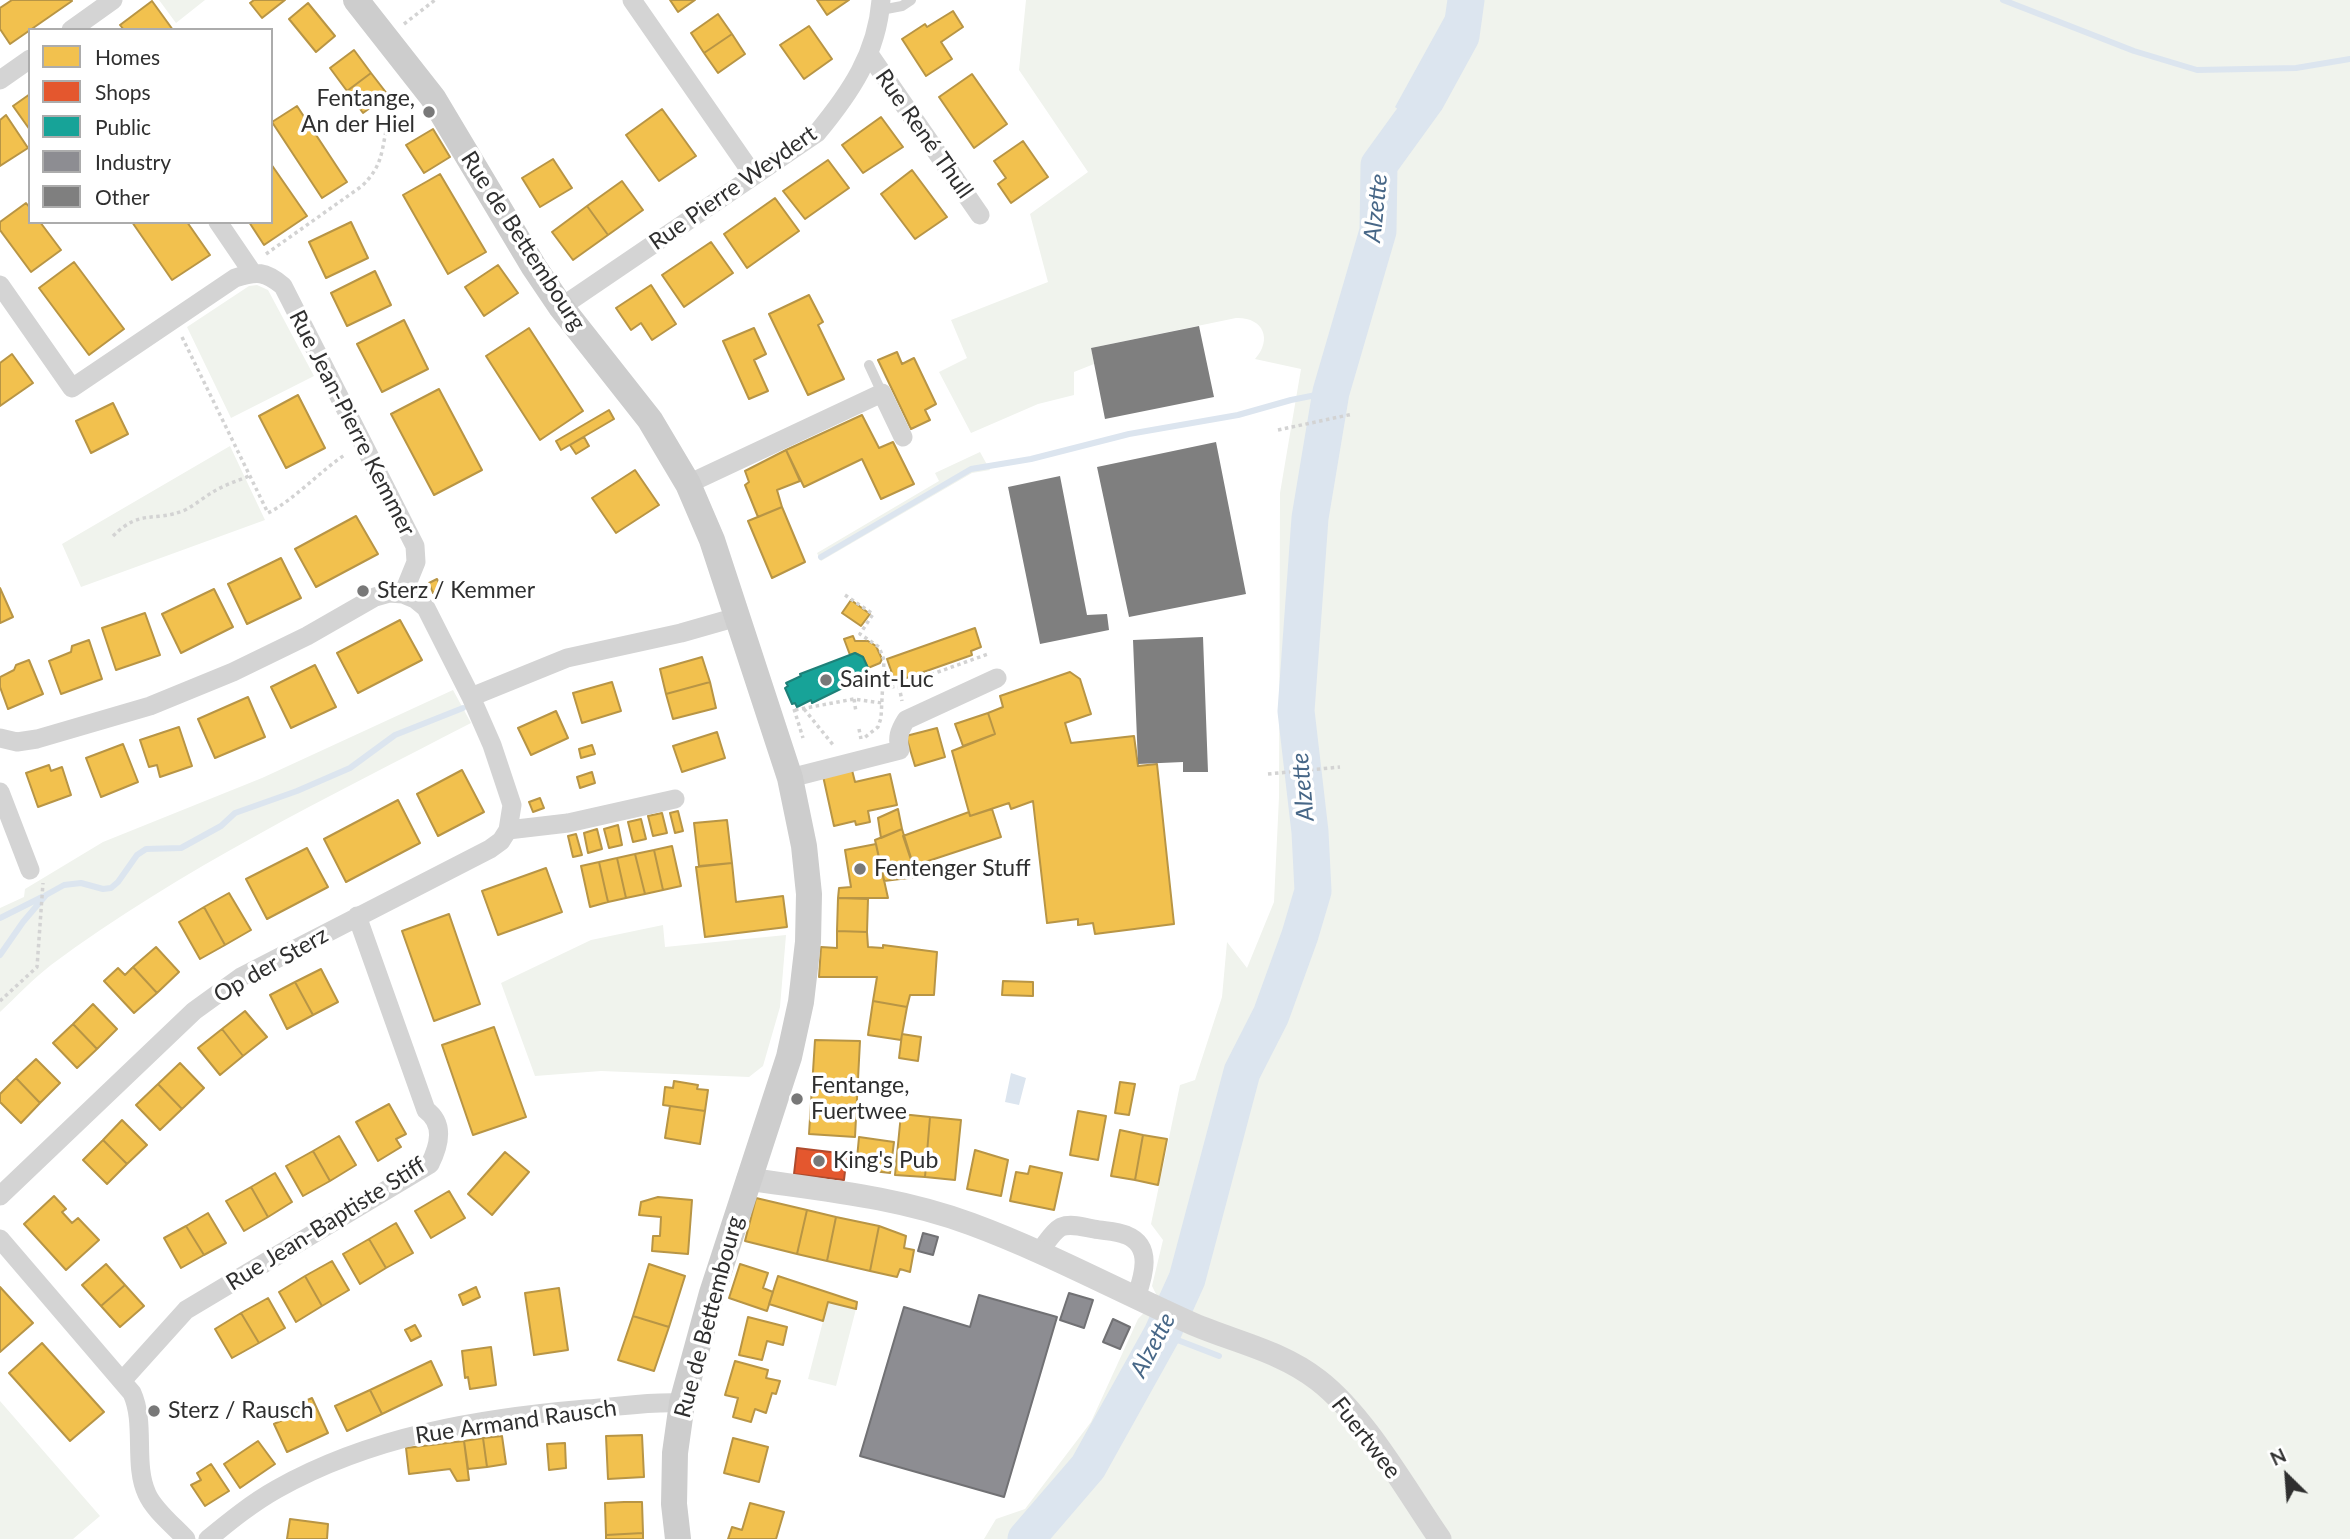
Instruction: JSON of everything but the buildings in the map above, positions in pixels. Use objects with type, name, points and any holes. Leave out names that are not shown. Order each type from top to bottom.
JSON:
[{"type":"main road","name":"Rue de Bettembourg","points":[[356,0],[433,98],[534,267],[561,307],[650,420],[688,484],[712,540],[790,778],[804,846],[809,894],[808,942],[801,1002],[789,1057],[712,1293],[682,1403],[675,1453],[674,1504],[678,1539]]},
{"type":"street","points":[[74,28],[113,0]]},
{"type":"street","points":[[632,0],[754,176]]},
{"type":"street","name":"Rue Pierre Weydert","points":[[561,307],[817,133],[847,98],[869,54],[881,5]]},
{"type":"street","name":"Rue René Thull","points":[[869,54],[980,215]]},
{"type":"street","points":[[0,80],[28,60]]},
{"type":"street","points":[[0,285],[72,388],[257,266],[220,224]]},
{"type":"street","name":"Rue Jean-Pierre Kemmer","points":[[257,266],[283,286],[415,546],[416,562],[403,594]]},
{"type":"street","points":[[688,484],[882,393],[903,437]]},
{"type":"street","points":[[0,738],[18,742],[37,739],[150,706],[245,666],[307,636],[374,597],[389,593],[403,594],[426,608],[471,697],[492,745],[512,806],[508,831],[568,822],[675,799]]},
{"type":"street","points":[[471,697],[567,658],[681,633],[737,617]]},
{"type":"street","points":[[790,778],[900,750],[898,739],[906,720],[997,678]]},
{"type":"street","points":[[0,792],[35,873]]},
{"type":"street","name":"Op der Sterz","points":[[0,1196],[216,993],[357,916],[490,849],[508,831]]},
{"type":"street","name":"Rue Jean-Baptiste Stiff","points":[[122,1381],[186,1310],[430,1164],[439,1146],[439,1133],[433,1115],[426,1110],[357,916]]},
{"type":"street","points":[[748,1179],[859,1194],[970,1223],[1140,1299],[1146,1263],[1143,1251],[1136,1241],[1127,1235],[1069,1225],[1058,1229],[1039,1252]]},
{"type":"street","points":[[0,1239],[132,1393],[138,1405],[143,1484],[148,1497],[186,1539]]},
{"type":"street","name":"Fuertwee","points":[[1140,1299],[1197,1325],[1269,1352],[1296,1365],[1318,1380],[1340,1400],[1364,1429],[1440,1539]]},
{"type":"street","name":"Rue Armand Rausch","points":[[208,1539],[276,1489],[351,1455],[412,1435],[463,1424],[560,1411],[682,1403]]},
{"type":"lane","points":[[881,5],[902,6],[911,0]]},
{"type":"lane","points":[[870,365],[882,393]]},
{"type":"path","points":[[397,30],[435,0]]},
{"type":"path","points":[[257,266],[263,256],[362,186],[373,175],[380,164],[386,131]]},
{"type":"path","points":[[178,329],[268,513],[362,443]]},
{"type":"path","points":[[1278,430],[1353,414]]},
{"type":"path","points":[[113,536],[126,523],[185,509],[216,490],[250,476]]},
{"type":"path","points":[[845,595],[873,614],[860,634],[879,647],[884,660],[883,703],[878,727],[850,743]]},
{"type":"path","points":[[884,688],[899,686],[988,654]]},
{"type":"path","points":[[795,710],[853,699],[883,703]]},
{"type":"path","points":[[853,699],[856,712]]},
{"type":"path","points":[[804,709],[833,746],[838,747]]},
{"type":"path","points":[[859,729],[861,739]]},
{"type":"path","points":[[1268,774],[1340,767]]},
{"type":"path","points":[[0,1001],[37,967],[43,883],[35,873]]},
{"type":"shaded area","points":[[159,0],[205,0],[176,23]]},
{"type":"shaded area","points":[[1026,0],[1454,0],[1473,50],[1478,0],[2350,0],[2350,1539],[984,1539],[996,1519],[1025,1509],[1091,1422],[1138,1319],[1158,1298],[1152,1286],[1163,1240],[1151,1224],[1180,1085],[1195,1080],[1222,997],[1227,942],[1247,968],[1274,902],[1279,797],[1280,493],[1301,369],[1255,359],[1263,344],[1262,331],[1253,321],[1236,318],[1091,348],[1094,364],[1074,372],[1074,395],[1038,404],[971,433],[939,372],[967,358],[951,320],[1048,282],[1030,214],[1088,172],[1019,70]]},
{"type":"shaded area","points":[[1454,0],[1478,0],[1473,50],[1425,129],[1395,107]]},
{"type":"shaded area","points":[[257,285],[268,290],[314,376],[231,418],[187,327],[249,286]]},
{"type":"shaded area","points":[[230,446],[265,520],[81,587],[62,544]]},
{"type":"shaded area","points":[[980,452],[990,470],[972,473],[821,561],[817,553],[939,481],[935,473]]},
{"type":"shaded area","points":[[453,690],[471,723],[363,778],[204,865],[51,965],[0,1012],[0,908],[24,897],[25,889],[103,842],[262,778]]},
{"type":"shaded area","points":[[663,925],[665,947],[786,935],[780,1007],[763,1066],[749,1077],[601,1071],[535,1076],[501,983],[591,940]]},
{"type":"shaded area","points":[[1011,1073],[1026,1078],[1019,1105],[1005,1102]]},
{"type":"shaded area","points":[[828,1302],[856,1309],[836,1386],[808,1379]]},
{"type":"shaded area","points":[[0,1401],[100,1516],[73,1539],[0,1539]]},
{"type":"waterway","name":"Alzette","points":[[1026,1539],[1088,1467],[1162,1334],[1187,1279],[1242,1072],[1271,1015],[1313,891],[1310,832],[1296,711],[1310,518],[1331,392],[1378,231],[1379,165],[1426,100],[1461,36],[1466,0]]},
{"type":"waterway","points":[[2003,0],[2134,51],[2197,70],[2296,68],[2350,59]]},
{"type":"waterway","points":[[821,557],[971,469],[1031,459],[1129,434],[1238,415],[1331,392]]},
{"type":"waterway","points":[[0,955],[46,895],[64,885],[81,883],[103,889],[111,888],[137,855],[146,849],[181,848],[221,826],[235,813],[297,791],[350,768],[395,735],[463,708]]},
{"type":"waterway","points":[[0,918],[42,897]]},
{"type":"waterway","points":[[1162,1334],[1219,1356]]},
{"type":"place","name":"Fentange, An der Hiel","points":[[429,112]]},
{"type":"place","name":"Sterz / Kemmer","points":[[363,591]]},
{"type":"place","name":"Saint-Luc","points":[[826,680]]},
{"type":"place","name":"Fentenger Stuff","points":[[860,869]]},
{"type":"place","name":"Fentange, Fuertwee","points":[[797,1099]]},
{"type":"place","name":"King's Pub","points":[[819,1161]]},
{"type":"place","name":"Sterz / Rausch","points":[[154,1411]]}]
